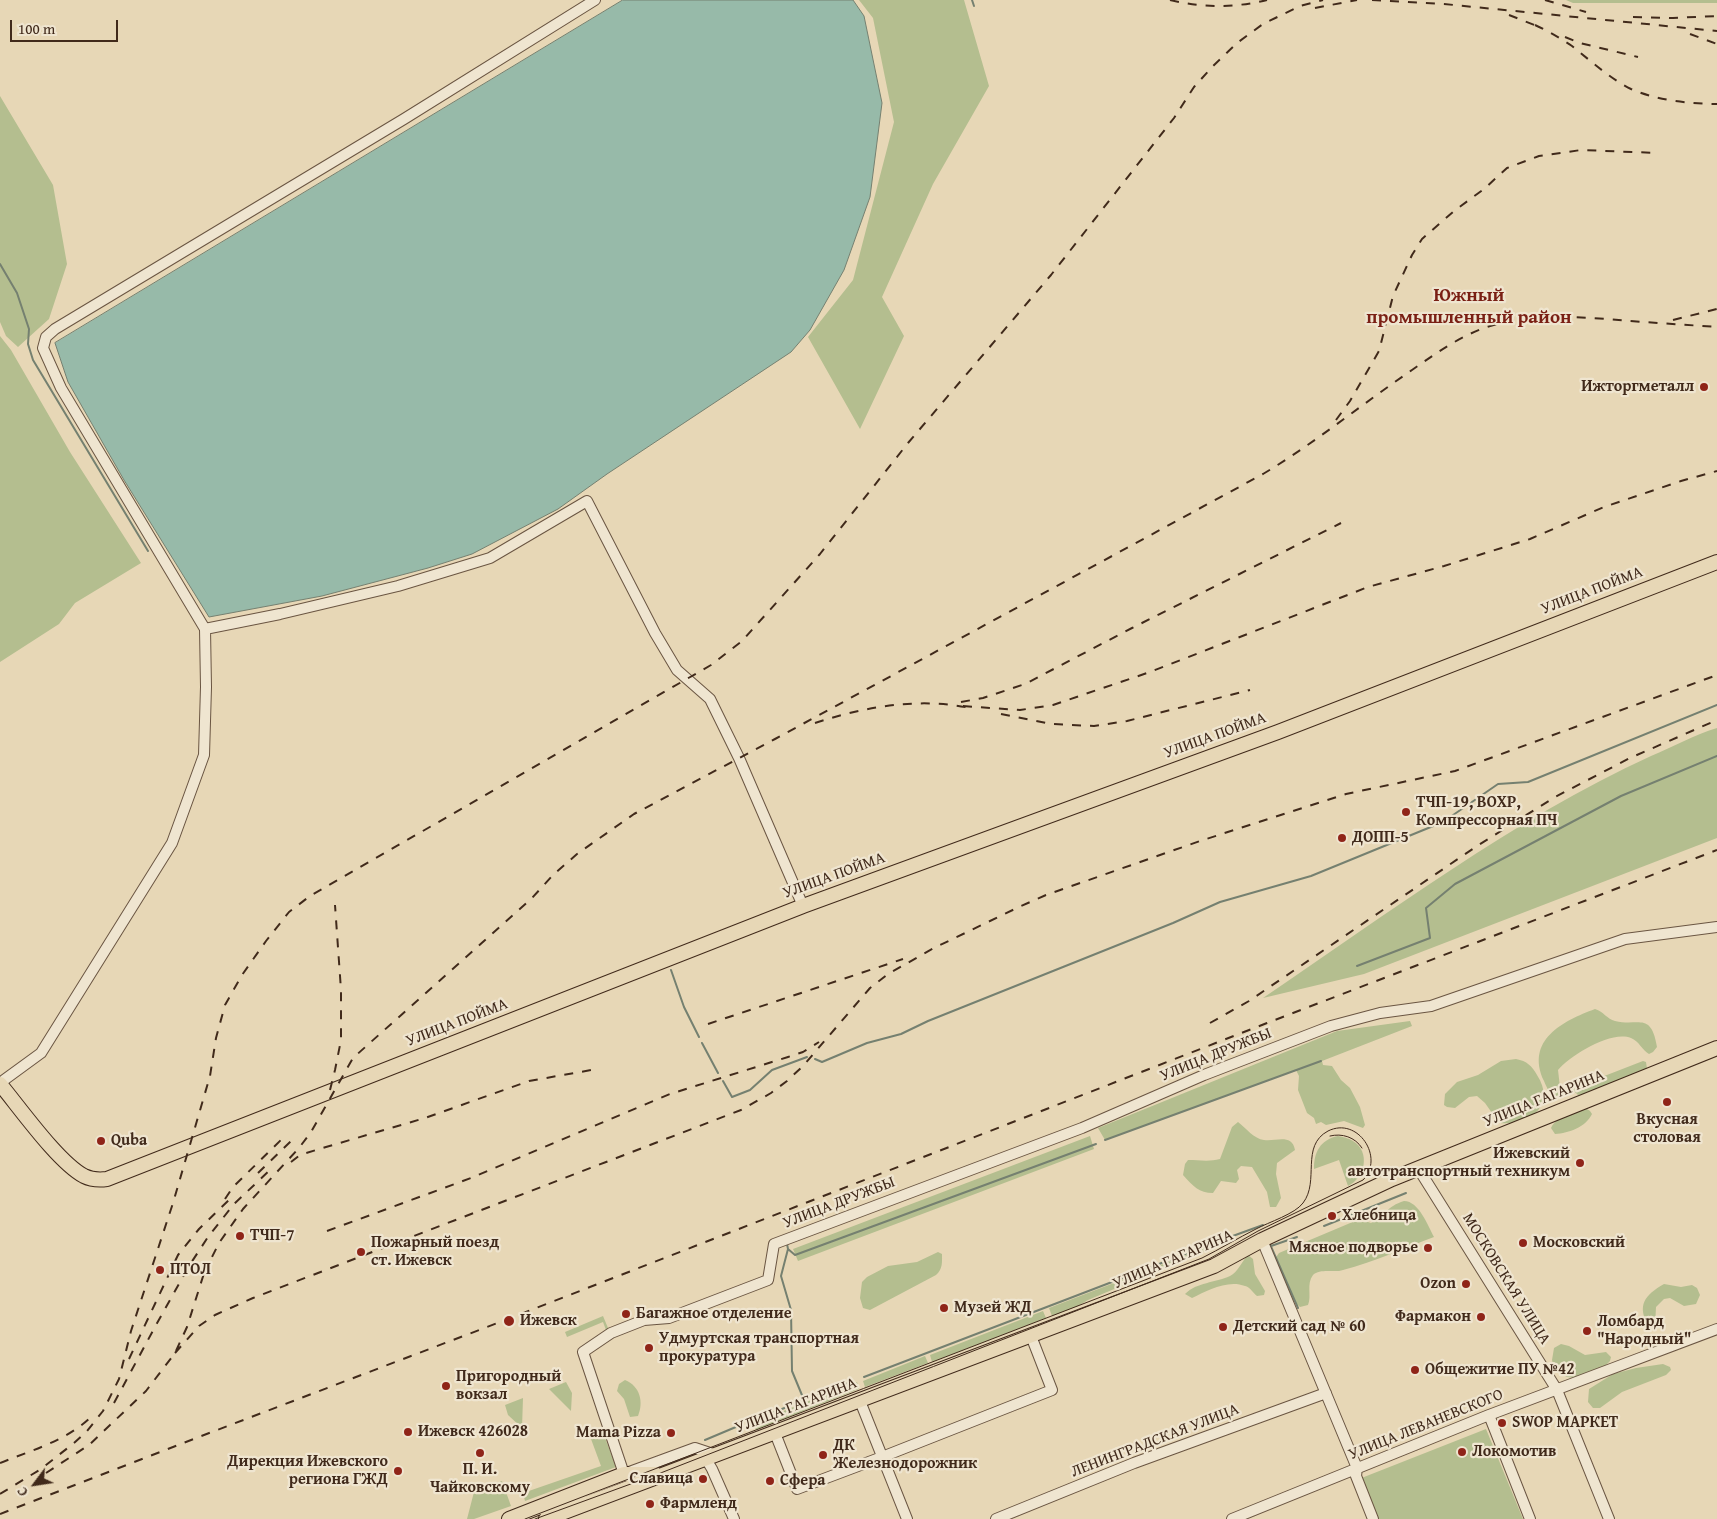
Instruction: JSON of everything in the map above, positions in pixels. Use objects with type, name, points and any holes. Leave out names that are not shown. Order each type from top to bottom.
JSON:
[{"type":"main road","name":"УЛИЦА ПОЙМА","points":[[0,1083],[54,1149],[76,1170],[91,1179],[107,1179],[802,906],[1278,732],[1717,562]]},
{"type":"main road","name":"УЛИЦА ГАГАРИНА","points":[[546,1519],[1214,1266],[1262,1240],[1418,1168],[1717,1048]]},
{"type":"main road","name":"УЛИЦА ГАГАРИНА","points":[[509,1519],[624,1474],[663,1475]]},
{"type":"street","points":[[0,1083],[41,1053],[172,843],[204,755],[205,629],[61,388],[43,348],[46,337],[55,329],[404,119],[596,0]]},
{"type":"street","points":[[205,629],[289,612],[398,586],[490,558],[587,501],[655,633],[677,670],[710,700],[739,758],[802,906]]},
{"type":"street","name":"УЛИЦА ДРУЖБЫ","points":[[624,1474],[582,1352],[611,1333],[644,1320],[669,1318],[768,1280],[774,1244],[1082,1128],[1204,1075],[1331,1026],[1380,1013],[1431,1006],[1625,939],[1717,927]]},
{"type":"street","name":"МОСКОВСКАЯ УЛИЦА","points":[[1418,1168],[1557,1390],[1609,1519]]},
{"type":"street","points":[[1262,1240],[1357,1468],[1356,1476],[1373,1519]]},
{"type":"street","name":"УЛИЦА ЛЕВАНЕВСКОГО","points":[[1232,1519],[1489,1415],[1717,1329]]},
{"type":"street","points":[[775,1433],[797,1489],[882,1457],[1052,1390],[1031,1336]]},
{"type":"street","name":"ЛЕНИНГРАДСКАЯ УЛИЦА","points":[[996,1519],[1134,1463],[1326,1393]]},
{"type":"street","points":[[860,1401],[907,1519]]},
{"type":"street","points":[[1489,1415],[1530,1519]]},
{"type":"street","points":[[624,1474],[694,1448],[711,1457],[712,1469],[734,1519]]},
{"type":"shaded area","points":[[623,0],[853,0],[864,16],[882,103],[870,197],[844,270],[810,330],[791,352],[607,474],[558,509],[472,554],[428,568],[322,596],[209,617],[124,480],[68,382],[55,343]]},
{"type":"shaded area","points":[[859,0],[964,0],[989,86],[933,184],[882,297],[904,336],[860,429],[808,337],[853,280],[894,122],[873,18]]},
{"type":"shaded area","points":[[1566,0],[1717,0],[1717,3],[1573,3]]},
{"type":"shaded area","points":[[0,96],[53,185],[67,264],[49,319],[18,347],[6,336],[0,322]]},
{"type":"shaded area","points":[[0,336],[11,350],[70,452],[141,563],[75,603],[59,624],[0,662]]},
{"type":"shaded area","points":[[1717,728],[1717,838],[1364,974],[1263,998],[1404,901],[1500,838],[1600,781],[1651,756]]},
{"type":"shaded area","points":[[1595,1009],[1615,1021],[1647,1025],[1651,1029],[1657,1047],[1649,1054],[1634,1039],[1623,1036],[1592,1045],[1558,1070],[1561,1096],[1555,1097],[1548,1089],[1539,1067],[1539,1054],[1543,1043],[1560,1026]]},
{"type":"shaded area","points":[[1410,1021],[1412,1026],[1322,1061],[1323,1065],[1332,1066],[1341,1080],[1350,1088],[1360,1107],[1365,1125],[1363,1128],[1344,1121],[1326,1125],[1321,1122],[1316,1124],[1314,1118],[1307,1113],[1298,1090],[1299,1076],[1296,1070],[1105,1140],[1098,1128],[1337,1031]]},
{"type":"shaded area","points":[[1516,1059],[1523,1061],[1531,1067],[1542,1086],[1544,1096],[1542,1105],[1537,1112],[1520,1121],[1499,1123],[1485,1103],[1477,1096],[1469,1097],[1455,1108],[1444,1105],[1445,1094],[1457,1082],[1478,1075],[1501,1061]]},
{"type":"shaded area","points":[[1643,1061],[1646,1062],[1647,1069],[1585,1094],[1578,1095],[1573,1090],[1576,1087]]},
{"type":"shaded area","points":[[1587,1109],[1592,1114],[1581,1126],[1555,1134],[1551,1128],[1557,1120],[1571,1113]]},
{"type":"shaded area","points":[[1238,1122],[1260,1139],[1282,1139],[1287,1140],[1293,1145],[1295,1150],[1277,1163],[1276,1174],[1281,1198],[1276,1207],[1270,1207],[1267,1192],[1252,1167],[1241,1166],[1237,1170],[1239,1179],[1236,1183],[1221,1181],[1213,1193],[1204,1192],[1196,1188],[1183,1175],[1185,1164],[1188,1160],[1208,1161],[1220,1159],[1232,1127]]},
{"type":"shaded area","points":[[1090,1136],[1094,1149],[798,1261],[793,1249]]},
{"type":"shaded area","points":[[1338,1136],[1351,1140],[1359,1146],[1364,1158],[1362,1171],[1354,1182],[1348,1186],[1339,1160],[1314,1169],[1315,1157],[1319,1148],[1327,1140]]},
{"type":"shaded area","points":[[1404,1201],[1419,1209],[1434,1237],[1355,1267],[1340,1271],[1316,1273],[1310,1282],[1308,1305],[1300,1307],[1292,1300],[1274,1260],[1279,1253],[1355,1221],[1371,1223],[1398,1203]]},
{"type":"shaded area","points":[[1223,1241],[1219,1247],[1200,1253],[1052,1316],[1049,1308]]},
{"type":"shaded area","points":[[938,1252],[942,1254],[942,1263],[936,1275],[870,1310],[863,1308],[860,1298],[862,1282],[867,1277],[888,1266],[917,1262]]},
{"type":"shaded area","points":[[1248,1255],[1253,1259],[1255,1274],[1265,1291],[1264,1295],[1257,1296],[1247,1287],[1238,1284],[1217,1287],[1192,1298],[1185,1294],[1195,1287],[1230,1276]]},
{"type":"shaded area","points":[[1664,1284],[1681,1287],[1692,1285],[1697,1288],[1700,1295],[1696,1304],[1684,1306],[1670,1298],[1664,1299],[1656,1307],[1655,1327],[1649,1327],[1643,1313],[1644,1301],[1652,1292]]},
{"type":"shaded area","points":[[1043,1311],[1046,1318],[932,1362],[930,1355]]},
{"type":"shaded area","points":[[603,1316],[608,1328],[606,1330],[603,1322],[567,1337],[565,1332]]},
{"type":"shaded area","points":[[1561,1344],[1569,1346],[1585,1355],[1606,1352],[1611,1357],[1610,1361],[1605,1366],[1575,1378],[1567,1377],[1560,1374],[1552,1360],[1554,1348]]},
{"type":"shaded area","points":[[925,1356],[928,1363],[865,1387],[863,1381]]},
{"type":"shaded area","points":[[1663,1364],[1670,1367],[1671,1370],[1666,1375],[1622,1392],[1600,1408],[1593,1408],[1588,1402],[1589,1389],[1613,1374]]},
{"type":"shaded area","points":[[625,1380],[634,1386],[639,1395],[641,1405],[638,1416],[630,1417],[624,1399],[617,1391],[619,1384]]},
{"type":"shaded area","points":[[566,1382],[572,1393],[571,1411],[549,1389]]},
{"type":"shaded area","points":[[857,1382],[859,1389],[756,1430],[753,1423]]},
{"type":"shaded area","points":[[523,1398],[522,1428],[508,1415],[505,1405]]},
{"type":"shaded area","name":"Локомотив","points":[[1486,1429],[1523,1519],[1376,1519],[1359,1479]]},
{"type":"shaded area","points":[[604,1435],[616,1467],[525,1501],[523,1493],[601,1466],[591,1439]]},
{"type":"shaded area","points":[[502,1481],[511,1506],[474,1519],[467,1519],[474,1492]]},
{"type":"waterway","points":[[972,0],[974,6]]},
{"type":"waterway","points":[[0,264],[17,293],[29,329],[28,344],[33,360],[148,551]]},
{"type":"waterway","points":[[815,1059],[822,1062],[867,1043],[901,1034],[928,1021],[1173,923],[1220,902],[1311,876],[1443,822],[1498,784],[1528,782],[1717,705]]},
{"type":"waterway","points":[[1357,966],[1430,938],[1426,908],[1455,884],[1621,796],[1717,756]]},
{"type":"waterway","points":[[671,970],[684,1007],[699,1037]]},
{"type":"waterway","points":[[702,1043],[718,1073]]},
{"type":"waterway","points":[[723,1081],[732,1097],[750,1090],[772,1070],[807,1057]]},
{"type":"waterway","points":[[1105,1140],[1321,1061]]},
{"type":"waterway","points":[[787,1244],[788,1249],[795,1255],[1096,1144]]},
{"type":"waterway","points":[[1324,1226],[1406,1193]]},
{"type":"waterway","points":[[1230,1237],[1263,1225]]},
{"type":"waterway","points":[[1271,1246],[1297,1237]]},
{"type":"waterway","points":[[864,1377],[1219,1241]]},
{"type":"waterway","points":[[1269,1242],[1298,1308]]},
{"type":"waterway","points":[[788,1249],[781,1276],[791,1310],[792,1371],[804,1400]]},
{"type":"waterway","points":[[754,1420],[853,1381]]},
{"type":"waterway","points":[[705,1440],[743,1424]]},
{"type":"tram line","points":[[525,1519],[1202,1258],[1288,1214],[1303,1203],[1310,1185],[1312,1155],[1315,1145],[1320,1137],[1328,1131],[1339,1128],[1349,1129],[1358,1134],[1370,1151],[1369,1171],[1363,1180],[1258,1231],[1209,1259],[658,1474],[535,1519]]},
{"type":"tram line","points":[[1330,1136],[1348,1137],[1356,1141],[1362,1148]]},
{"type":"railway","points":[[1170,0],[1218,6],[1267,0]]},
{"type":"railway","points":[[0,1494],[41,1469],[87,1431],[103,1411],[119,1379],[131,1331],[173,1203],[210,1076],[216,1038],[225,1005],[242,975],[289,912],[310,896],[711,665],[742,641],[820,554],[908,443],[1051,275],[1174,118],[1194,87],[1213,66],[1237,43],[1263,24],[1300,6],[1323,0]]},
{"type":"railway","points":[[1315,8],[1357,0]]},
{"type":"railway","points":[[1372,0],[1444,4],[1717,31]]},
{"type":"railway","points":[[1545,0],[1586,12]]},
{"type":"railway","points":[[1509,15],[1542,28]]},
{"type":"railway","points":[[1633,17],[1717,16]]},
{"type":"railway","points":[[1535,25],[1572,46],[1608,75],[1631,89],[1673,101],[1717,104]]},
{"type":"railway","points":[[1690,34],[1717,44]]},
{"type":"railway","points":[[1565,37],[1580,43],[1638,57]]},
{"type":"railway","points":[[1336,420],[1350,401],[1379,351],[1393,296],[1412,255],[1422,239],[1454,211],[1484,189],[1507,168],[1539,156],[1581,150],[1658,153]]},
{"type":"railway","points":[[1673,320],[1717,309]]},
{"type":"railway","points":[[204,1273],[219,1243],[243,1209],[299,1148],[311,1132],[353,1058],[532,898],[553,875],[577,854],[634,814],[1263,474],[1429,358],[1455,341],[1474,332],[1502,323],[1556,317],[1717,327]]},
{"type":"railway","points":[[963,706],[1020,710],[1053,705],[1150,672],[1368,587],[1530,539],[1604,507],[1717,471]]},
{"type":"railway","points":[[961,702],[983,698],[1025,684],[1341,523]]},
{"type":"railway","points":[[175,1353],[199,1326],[215,1315],[253,1298],[741,1110],[771,1093],[787,1081],[803,1066],[870,988],[888,974],[934,948],[1046,895],[1200,841],[1346,794],[1455,771],[1717,675]]},
{"type":"railway","points":[[1001,714],[1052,724],[1094,726],[1127,721],[1250,690]]},
{"type":"railway","points":[[815,723],[853,712],[891,705],[931,703],[970,708]]},
{"type":"railway","points":[[1210,1023],[1249,1001],[1477,846],[1555,797],[1630,758],[1717,720]]},
{"type":"railway","points":[[0,1514],[1717,850]]},
{"type":"railway","points":[[330,1090],[341,1040],[341,990],[335,905]]},
{"type":"railway","points":[[708,1024],[903,959]]},
{"type":"railway","points":[[327,1231],[471,1178],[670,1094],[803,1052],[819,1042]]},
{"type":"railway","points":[[291,1162],[300,1155],[425,1118],[529,1081],[597,1069]]},
{"type":"railway","points":[[225,1199],[233,1187],[285,1136]]},
{"type":"railway","points":[[258,1173],[291,1141]]},
{"type":"railway","points":[[114,1403],[189,1266],[208,1237],[234,1204],[270,1170]]},
{"type":"railway","points":[[129,1359],[178,1255],[199,1229],[234,1195]]},
{"type":"railway","points":[[46,1473],[89,1445],[146,1391],[175,1353],[187,1327],[206,1267]]},
{"type":"railway","points":[[0,1463],[60,1439],[91,1417]]},
{"type":"place","name":"Ижторгметалл","points":[[1704,387]]},
{"type":"place","name":"ТЧП-19, ВОХР, Компрессорная ПЧ","points":[[1406,812]]},
{"type":"place","name":"ДОПП-5","points":[[1342,838]]},
{"type":"place","name":"Вкусная столовая","points":[[1667,1102]]},
{"type":"place","name":"Quba","points":[[101,1141]]},
{"type":"place","name":"Ижевский автотранспортный техникум","points":[[1580,1163]]},
{"type":"place","name":"Хлебница","points":[[1332,1216]]},
{"type":"place","name":"ТЧП-7","points":[[240,1236]]},
{"type":"place","name":"Московский","points":[[1523,1243]]},
{"type":"place","name":"Мясное подворье","points":[[1428,1248]]},
{"type":"place","name":"Пожарный поезд ст. Ижевск","points":[[361,1252]]},
{"type":"place","name":"ПТОЛ","points":[[160,1270]]},
{"type":"place","name":"Ozon","points":[[1466,1284]]},
{"type":"place","name":"Музей ЖД","points":[[944,1308]]},
{"type":"place","name":"Багажное отделение","points":[[626,1314]]},
{"type":"place","name":"Фармакон","points":[[1481,1317]]},
{"type":"place","name":"Ижевск","points":[[509,1321]]},
{"type":"place","name":"Детский сад № 60","points":[[1223,1327]]},
{"type":"place","name":"Ломбард \"Народный\"","points":[[1587,1331]]},
{"type":"place","name":"Удмуртская транспортная прокуратура","points":[[649,1348]]},
{"type":"place","name":"Общежитие ПУ №42","points":[[1415,1370]]},
{"type":"place","name":"Пригородный вокзал","points":[[446,1386]]},
{"type":"place","name":"SWOP МАРКЕТ","points":[[1502,1423]]},
{"type":"place","name":"Ижевск 426028","points":[[408,1432]]},
{"type":"place","name":"Mama Pizza","points":[[671,1433]]},
{"type":"place","name":"Локомотив","points":[[1462,1452]]},
{"type":"place","name":"П. И. Чайковскому","points":[[480,1453]]},
{"type":"place","name":"ДК Железнодорожник","points":[[823,1455]]},
{"type":"place","name":"Дирекция Ижевского региона ГЖД","points":[[398,1471]]},
{"type":"place","name":"Славица","points":[[703,1479]]},
{"type":"place","name":"Сфера","points":[[770,1481]]},
{"type":"place","name":"Фармленд","points":[[650,1504]]},
{"type":"district","name":"Южный промышленный район","points":[[1469,307]]}]
